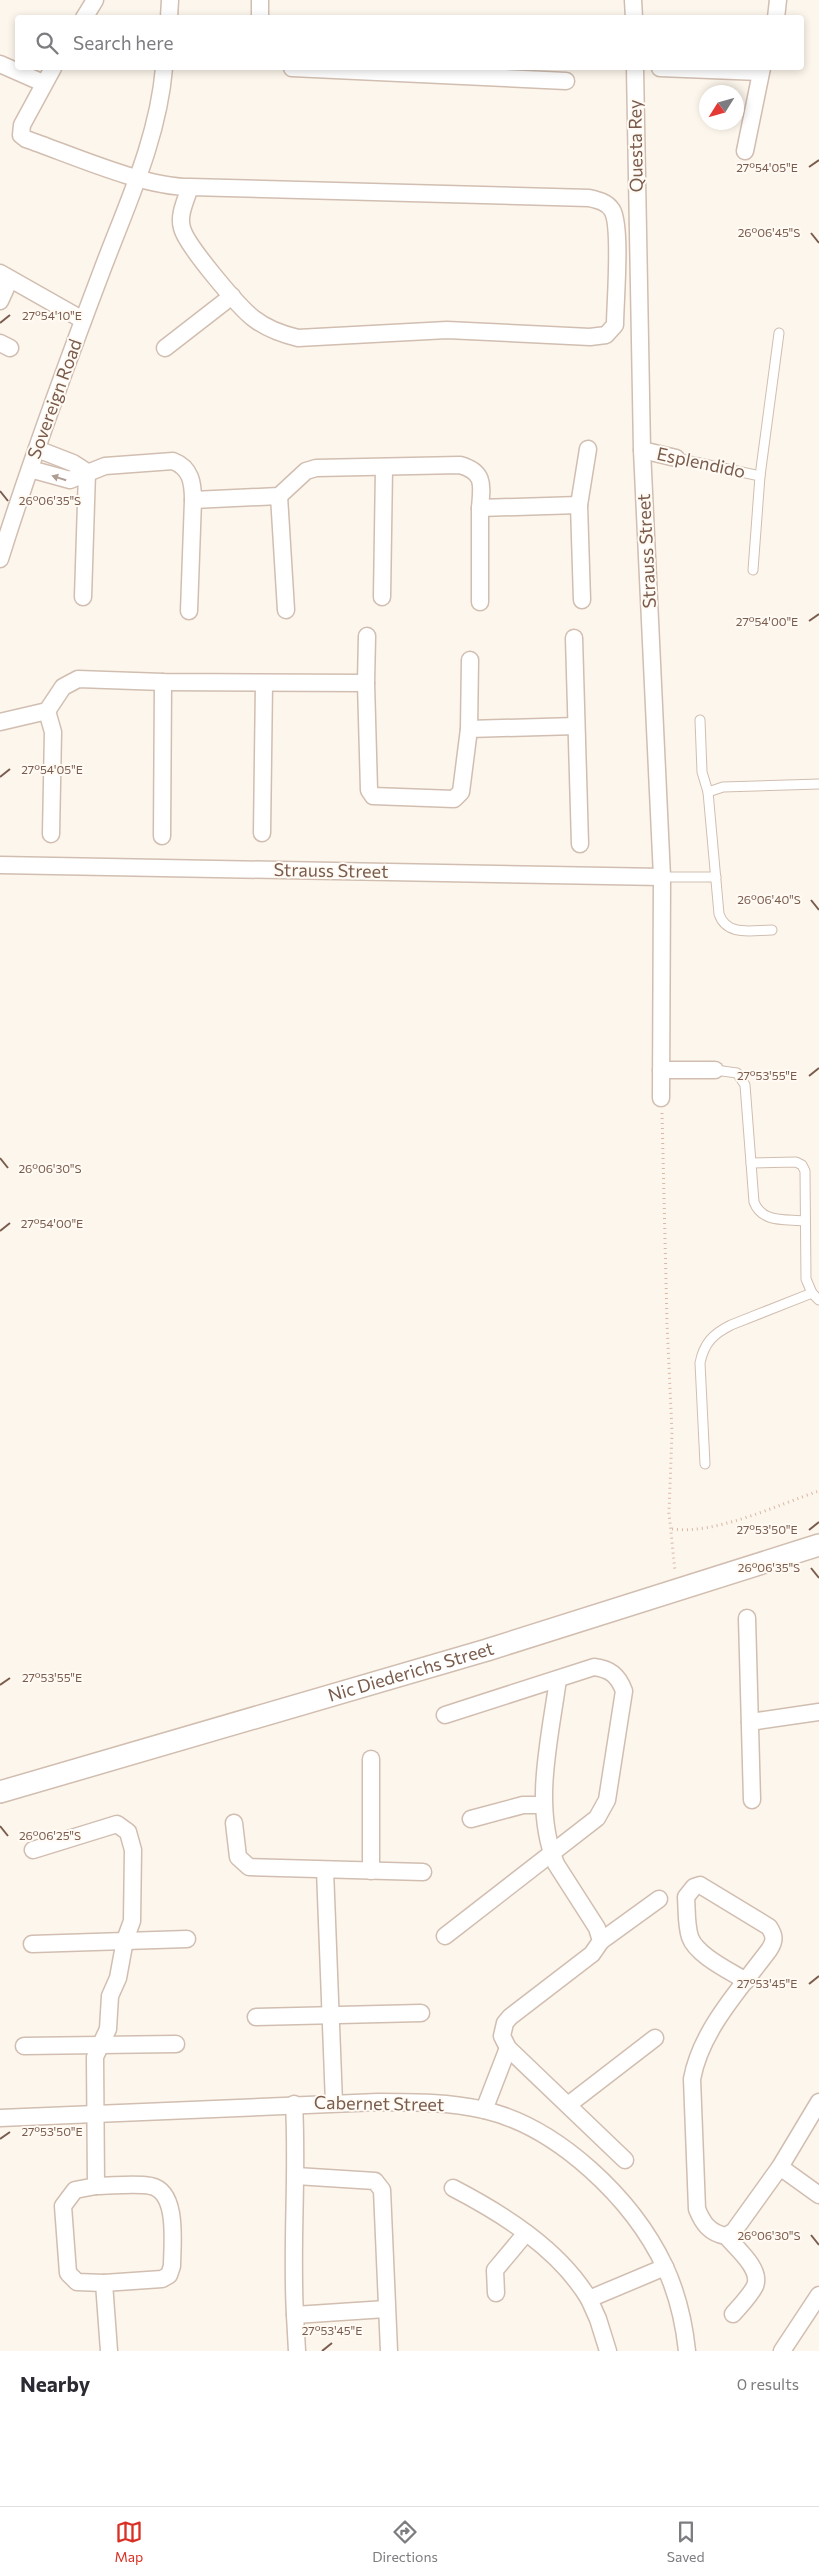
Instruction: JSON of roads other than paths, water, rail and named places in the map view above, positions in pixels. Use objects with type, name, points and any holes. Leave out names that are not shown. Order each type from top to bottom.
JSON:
[{"type":"street","points":[[86,15],[96,0]]},
{"type":"street","points":[[169,15],[170,0]]},
{"type":"street","points":[[260,0],[260,15]]},
{"type":"street","points":[[633,0],[634,15]]},
{"type":"street","points":[[776,15],[778,0]]},
{"type":"street","points":[[0,64],[43,83]]},
{"type":"street","points":[[52,70],[22,125],[21,135],[26,139],[138,178],[177,187],[190,187],[589,198],[603,202],[614,212],[617,229],[615,325],[606,335],[590,338],[447,330],[298,338],[275,332],[252,318],[188,242],[182,228],[181,214],[190,187]]},
{"type":"street","name":"Sovereign Road","points":[[0,559],[7,515],[30,469],[83,320],[150,145],[162,89],[164,70]]},
{"type":"street","points":[[334,70],[566,81]]},
{"type":"street","name":"Questa Rey","points":[[635,70],[638,225]]},
{"type":"street","points":[[745,151],[761,70]]},
{"type":"street","name":"Strauss Street","points":[[638,225],[642,450],[662,877],[662,1098]]},
{"type":"street","points":[[0,301],[5,276],[83,320]]},
{"type":"street","points":[[165,348],[232,296]]},
{"type":"street","points":[[37,449],[73,463],[87,472]]},
{"type":"street","points":[[582,600],[579,505],[588,449]]},
{"type":"street","name":"Esplendido","points":[[642,450],[676,458]]},
{"type":"street","points":[[30,469],[67,480],[105,466],[173,461],[182,464],[189,474],[193,500],[189,611]]},
{"type":"street","points":[[193,500],[279,496],[306,470],[460,466],[473,469],[479,476],[482,486],[480,508],[480,602]]},
{"type":"street","points":[[382,598],[384,468]]},
{"type":"street","points":[[83,597],[87,472]]},
{"type":"street","points":[[279,496],[286,610]]},
{"type":"street","points":[[480,508],[579,505]]},
{"type":"street","points":[[367,636],[366,683],[369,790],[373,796],[454,799],[459,796],[469,729],[470,660]]},
{"type":"street","points":[[574,638],[580,844]]},
{"type":"street","points":[[0,722],[47,711],[64,687],[78,679],[163,682],[366,683]]},
{"type":"street","points":[[162,836],[163,682]]},
{"type":"street","points":[[262,833],[264,683]]},
{"type":"street","points":[[47,711],[53,732],[52,834]]},
{"type":"street","points":[[469,729],[576,726]]},
{"type":"street","name":"Strauss Street","points":[[0,865],[662,877]]},
{"type":"street","points":[[661,1070],[715,1070]]},
{"type":"street","name":"Nic Diederichs Street","points":[[0,1792],[478,1653],[819,1545]]},
{"type":"street","points":[[747,1618],[752,1800]]},
{"type":"street","points":[[445,1715],[594,1667],[604,1668],[613,1673],[620,1681],[624,1691],[607,1800],[597,1818],[445,1936]]},
{"type":"street","points":[[558,1679],[543,1805],[552,1853],[561,1873],[597,1928],[601,1941]]},
{"type":"street","points":[[750,1722],[819,1712]]},
{"type":"street","points":[[371,1759],[371,1871]]},
{"type":"street","points":[[471,1819],[523,1805],[543,1805]]},
{"type":"street","points":[[234,1823],[238,1857],[249,1867],[423,1872]]},
{"type":"street","points":[[33,1850],[112,1824],[123,1826],[128,1832],[133,1850],[132,1921],[125,1940],[118,1978],[110,1996],[108,2029],[95,2057],[96,2186]]},
{"type":"street","points":[[325,1870],[334,2103]]},
{"type":"street","points":[[733,2314],[755,2285],[756,2276],[753,2268],[726,2236],[717,2234],[708,2228],[702,2221],[697,2209],[692,2080],[699,2052],[769,1950],[774,1942],[774,1935],[769,1927],[700,1885],[694,1887],[686,1897],[690,1936],[693,1943],[704,1954],[746,1981]]},
{"type":"street","points":[[625,2160],[508,2048],[502,2036],[502,2030],[510,2017],[592,1954],[601,1941],[659,1899]]},
{"type":"street","points":[[32,1944],[187,1939]]},
{"type":"street","points":[[256,2017],[421,2013]]},
{"type":"street","points":[[568,2105],[655,2038]]},
{"type":"street","points":[[24,2046],[176,2044]]},
{"type":"street","points":[[484,2110],[508,2048]]},
{"type":"street","name":"Cabernet Street","points":[[0,2118],[334,2103],[432,2102],[484,2110],[542,2133],[600,2179],[640,2225],[665,2267],[676,2293],[687,2351]]},
{"type":"street","points":[[726,2236],[734,2231],[780,2167],[819,2102]]},
{"type":"street","points":[[294,2104],[296,2176],[294,2218],[295,2315],[297,2351]]},
{"type":"street","points":[[780,2167],[819,2195]]},
{"type":"street","points":[[296,2176],[375,2181],[380,2185],[382,2190],[389,2351]]},
{"type":"street","points":[[96,2186],[151,2186],[164,2194],[171,2207],[172,2266],[169,2275],[162,2279],[104,2283],[77,2282],[68,2273],[63,2206],[69,2195],[75,2190],[96,2186]]},
{"type":"street","points":[[453,2188],[505,2216],[565,2269],[589,2299],[598,2319],[608,2351]]},
{"type":"street","points":[[496,2293],[495,2270],[526,2233]]},
{"type":"street","points":[[589,2299],[665,2267]]},
{"type":"street","points":[[104,2283],[109,2351]]},
{"type":"street","points":[[782,2351],[819,2296]]},
{"type":"street","points":[[295,2315],[386,2309]]},
{"type":"lane","points":[[753,570],[760,476],[778,333]]},
{"type":"lane","name":"Esplendido","points":[[676,458],[760,476]]},
{"type":"lane","points":[[700,720],[702,772],[708,792],[718,914],[726,927],[733,930],[772,930]]},
{"type":"lane","points":[[708,792],[723,787],[819,784]]},
{"type":"lane","points":[[662,877],[716,877]]},
{"type":"lane","points":[[715,1070],[736,1073],[745,1085],[754,1202],[757,1210],[769,1218],[804,1221]]},
{"type":"lane","points":[[751,1164],[796,1162],[802,1165],[805,1171],[806,1279],[812,1293],[819,1300]]},
{"type":"lane","points":[[704,1464],[700,1363],[706,1345],[719,1331],[731,1325],[812,1293]]}]
